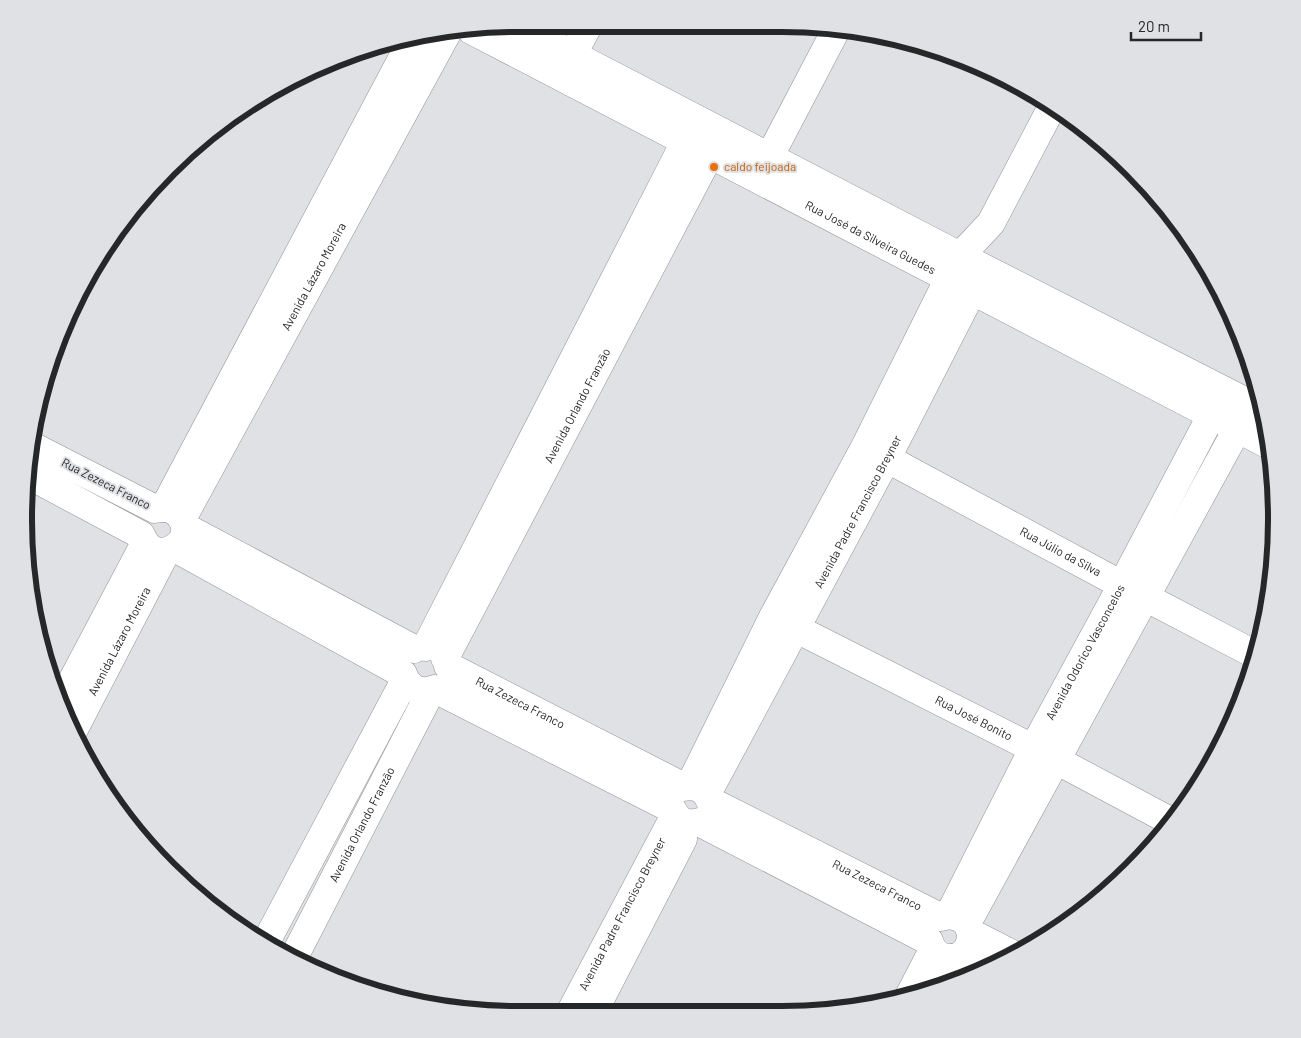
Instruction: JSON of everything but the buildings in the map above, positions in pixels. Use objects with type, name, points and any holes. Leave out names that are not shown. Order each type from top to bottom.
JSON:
[{"type":"street","name":"Rua José da Silveira Guedes","points":[[524,32],[567,66],[685,142],[710,154],[764,168]]},
{"type":"street","points":[[567,66],[585,32]]},
{"type":"street","name":"Rua José da Silveira Guedes","points":[[483,34],[567,66],[978,280],[1255,406]]},
{"type":"street","points":[[764,168],[833,36]]},
{"type":"street","name":"Avenida Lázaro Moreira","points":[[66,694],[164,530],[444,39]]},
{"type":"street","name":"Avenida Lázaro Moreira","points":[[77,721],[164,530],[410,45]]},
{"type":"street","name":"Avenida Padre Francisco Breyner","points":[[876,453],[954,268],[991,223],[1049,112]]},
{"type":"street","name":"Avenida Orlando Franzão","points":[[298,952],[685,142]]},
{"type":"street","name":"Avenida Orlando Franzão","points":[[433,667],[710,154]]},
{"type":"street","name":"Avenida Padre Francisco Breyner","points":[[596,1006],[691,805],[785,623],[876,453],[978,280],[991,223]]},
{"type":"street","name":"Rua José da Silveira Guedes","points":[[978,280],[1212,415],[1262,441]]},
{"type":"street","name":"Avenida Odorico Vasconcelos","points":[[1134,591],[1224,391]]},
{"type":"street","name":"Avenida Odorico Vasconcelos","points":[[916,987],[950,937],[1045,755],[1134,591],[1238,428],[1256,409]]},
{"type":"street","name":"Rua Zezeca Franco","points":[[38,450],[164,530],[404,677],[411,686],[418,690],[433,667]]},
{"type":"street","name":"Rua Júlio da Silva","points":[[876,453],[1250,652]]},
{"type":"street","name":"Rua Zezeca Franco","points":[[35,477],[164,530],[433,667],[691,805],[950,937],[1003,952]]},
{"type":"street","name":"Rua José Bonito","points":[[785,623],[1165,818]]},
{"type":"street","points":[[269,936],[404,677]]},
{"type":"street","name":"Avenida Padre Francisco Breyner","points":[[574,1006],[691,805]]},
{"type":"street","name":"Rua Zezeca Franco","points":[[950,937],[980,962]]},
{"type":"street","name":"Avenida Odorico Vasconcelos","points":[[939,980],[950,937]]},
{"type":"place","name":"caldo feijoada","points":[[714,167]]}]
